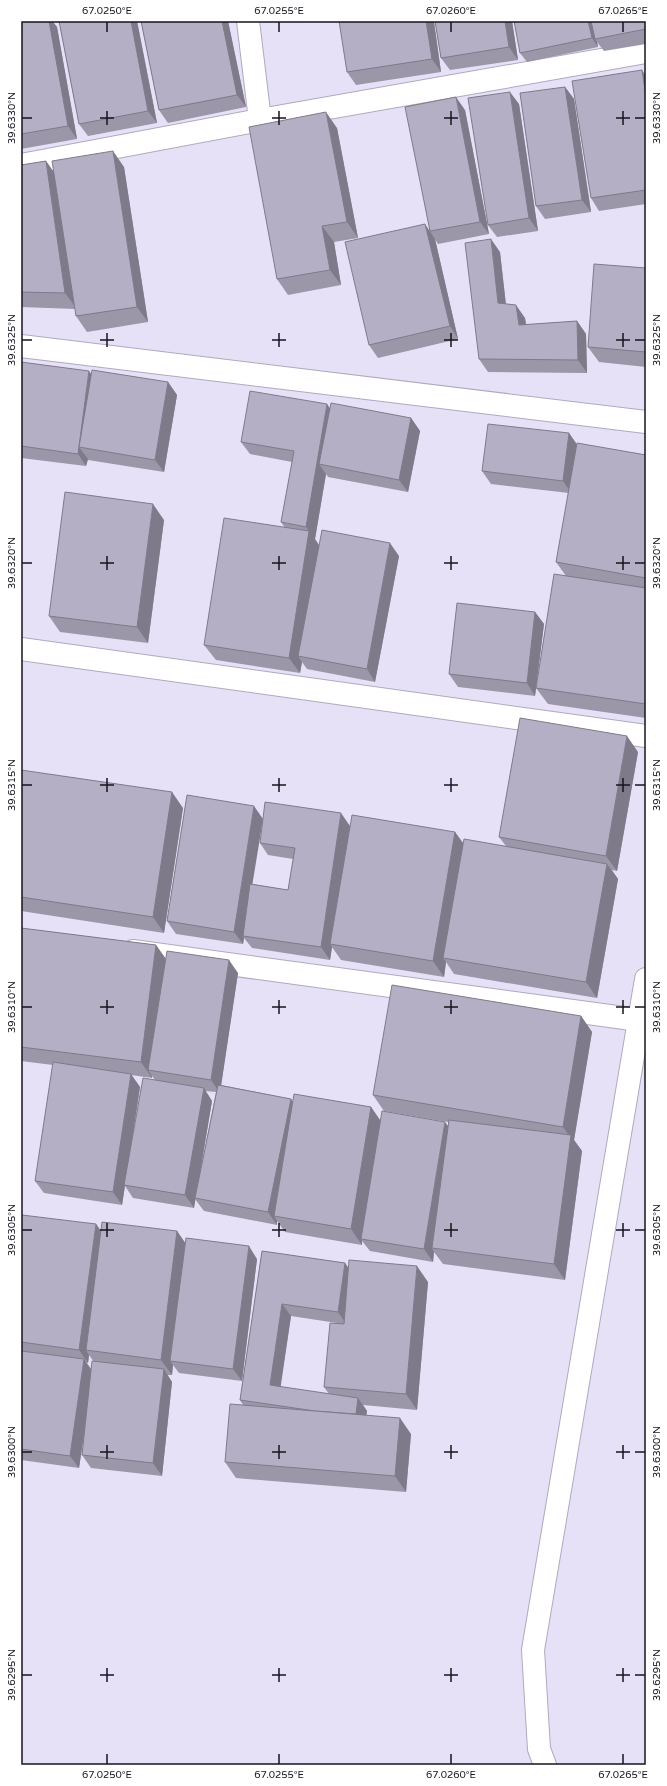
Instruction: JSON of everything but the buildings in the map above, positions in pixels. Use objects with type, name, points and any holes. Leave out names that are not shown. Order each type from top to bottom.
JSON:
[{"type":"street","points":[[248,21],[260,120]]},
{"type":"street","points":[[21,165],[260,120],[646,52]]},
{"type":"street","points":[[21,346],[646,422]]},
{"type":"street","points":[[21,649],[646,736]]},
{"type":"street","points":[[115,949],[639,1020]]},
{"type":"street","points":[[545,1765],[539,1749],[533,1650],[646,979]]}]
